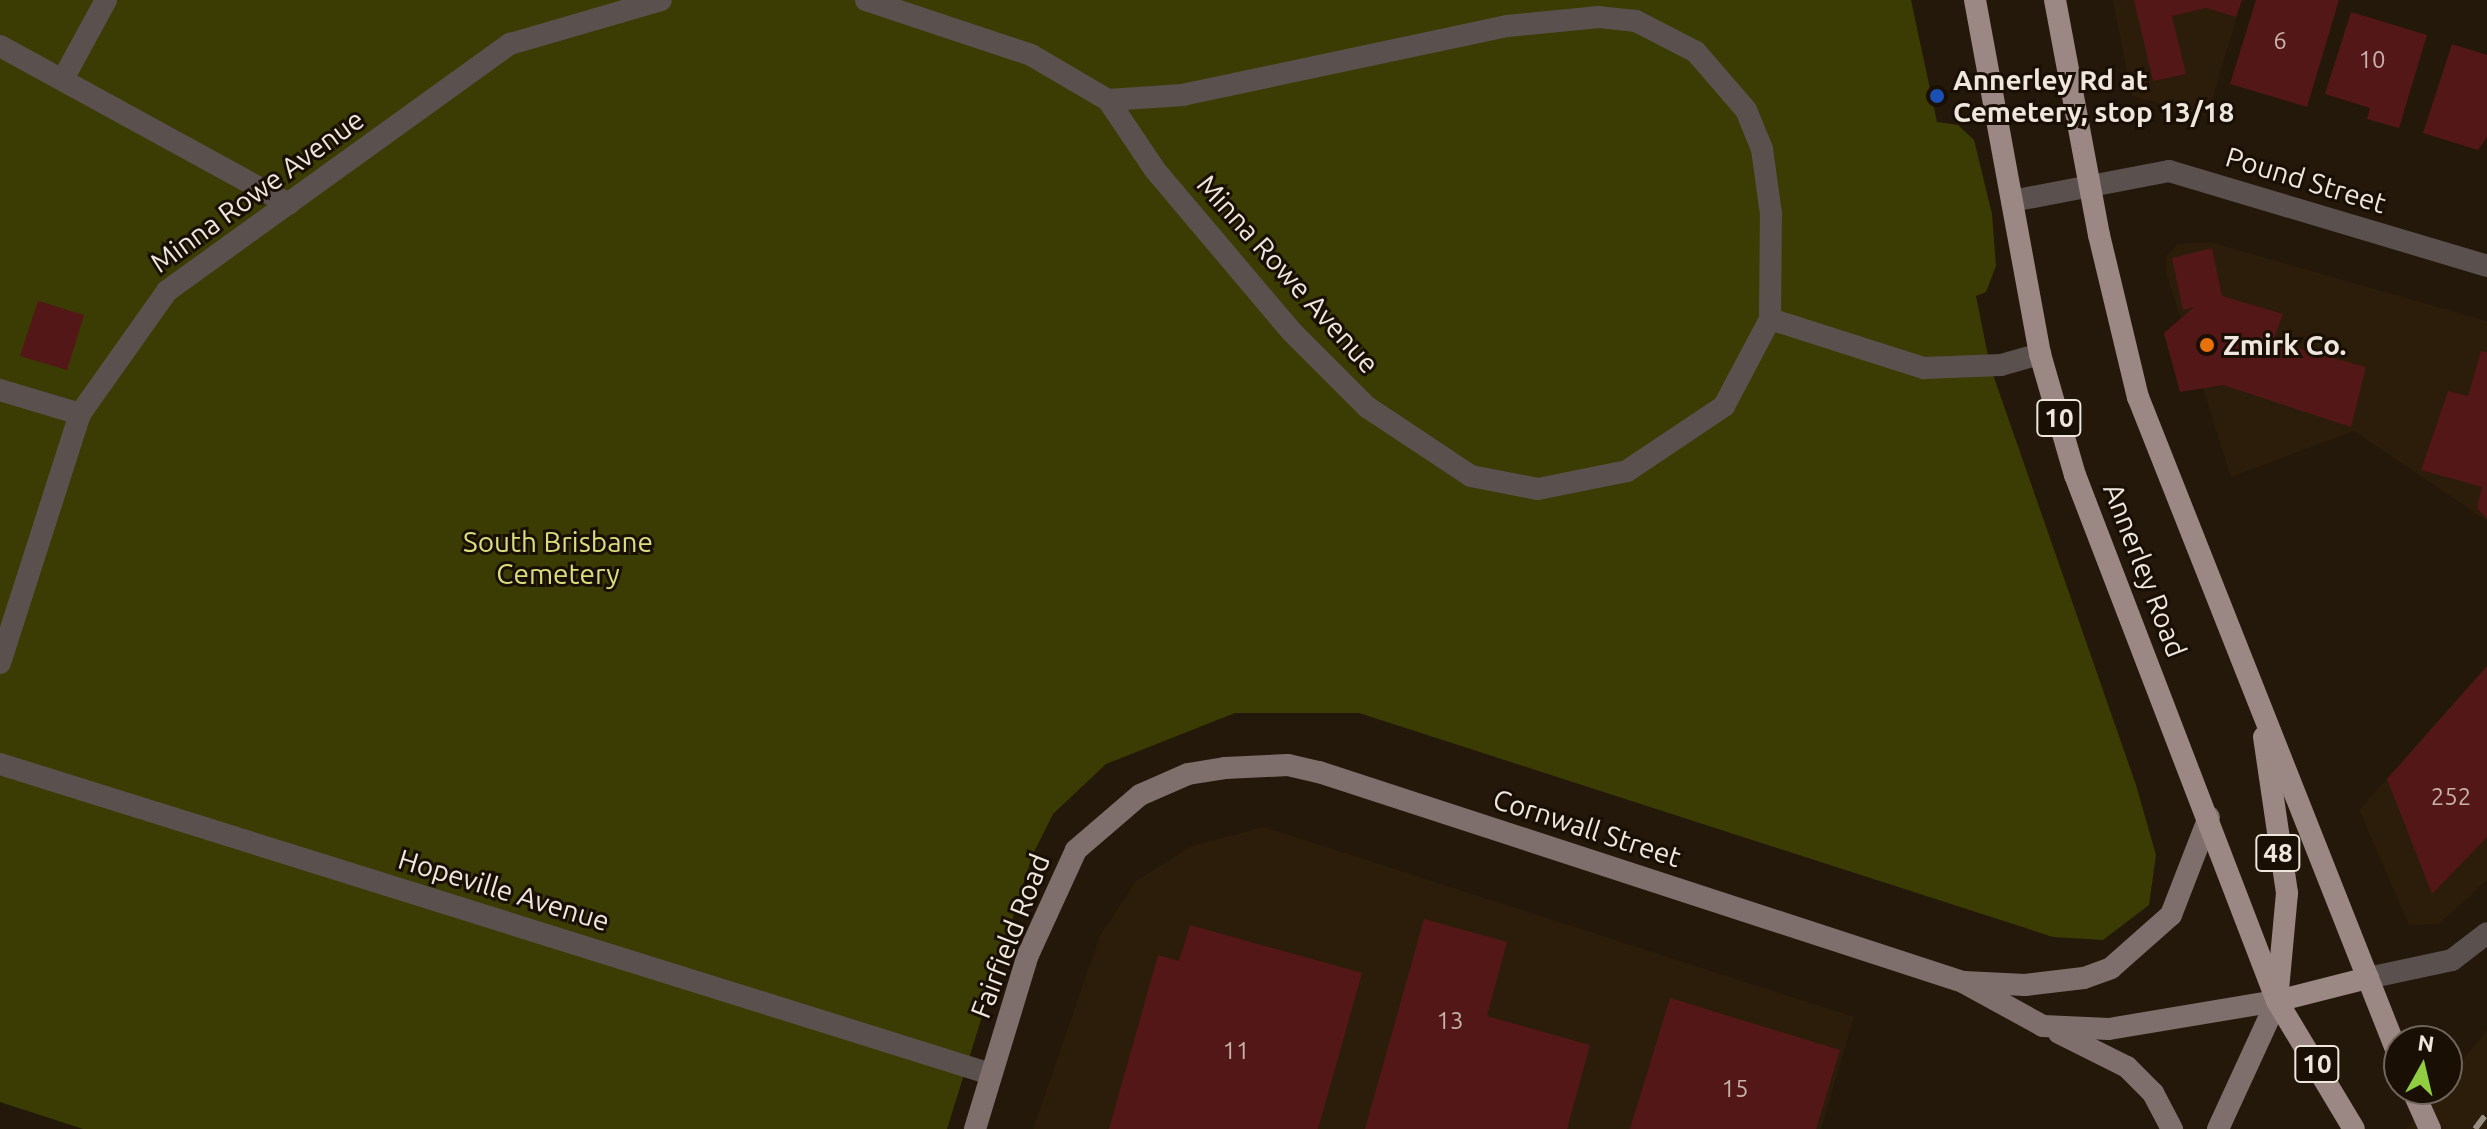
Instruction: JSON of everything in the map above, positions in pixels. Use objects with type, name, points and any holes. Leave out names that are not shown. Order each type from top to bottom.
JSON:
[{"type":"main road","name":"Annerley Road","points":[[1975,0],[2040,354],[2075,475],[2209,817],[2277,1001],[2354,1129]]},
{"type":"main road","name":"Annerley Road","points":[[2055,0],[2089,186],[2138,397],[2386,1025]]},
{"type":"main road","name":"48","points":[[2218,1129],[2277,1001],[2287,893],[2260,704]]},
{"type":"main road","name":"Cornwall Street","points":[[1188,774],[1257,765],[1319,772],[1963,982],[2043,1026],[2109,1029],[2277,1001]]},
{"type":"main road","name":"Fairfield Road","points":[[975,1129],[1028,955],[1076,850],[1140,795],[1188,774]]},
{"type":"main road","name":"Cornwall Street","points":[[1963,982],[2025,985],[2084,978],[2111,968],[2171,915],[2209,817]]},
{"type":"main road","points":[[2277,1001],[2368,978]]},
{"type":"main road","points":[[2043,1026],[2127,1067],[2153,1093],[2172,1129]]},
{"type":"street","points":[[63,79],[106,0]]},
{"type":"street","name":"Minna Rowe Avenue","points":[[0,663],[80,414],[167,291],[510,44],[661,0]]},
{"type":"street","name":"Minna Rowe Avenue","points":[[866,0],[1031,55],[1108,100],[1155,170],[1291,331],[1367,407],[1471,476],[1538,489],[1627,471],[1724,406],[1770,319],[1771,214],[1762,149],[1746,110],[1696,52],[1636,21],[1599,17],[1507,26],[1183,95],[1108,100]]},
{"type":"street","points":[[0,46],[289,204]]},
{"type":"street","name":"Pound Street","points":[[2012,201],[2169,171],[2487,266]]},
{"type":"street","points":[[1770,319],[1924,368],[2001,365],[2040,354]]},
{"type":"street","points":[[0,390],[80,414]]},
{"type":"street","name":"Hopeville Avenue","points":[[0,764],[991,1074]]},
{"type":"street","points":[[2368,978],[2452,960],[2487,933]]},
{"type":"shaded area","points":[[2113,0],[2242,0],[2207,116],[2132,96]]},
{"type":"shaded area","points":[[2210,242],[2487,321],[2487,521],[2354,431],[2231,477],[2166,272],[2166,256],[2178,244]]},
{"type":"shaded area","points":[[2487,666],[2487,880],[2439,924],[2409,925],[2359,810]]},
{"type":"shaded area","points":[[1264,827],[1854,1017],[1821,1129],[1033,1129],[1100,936],[1136,881],[1192,846]]},
{"type":"shaded area","points":[[2487,1030],[2487,1129],[2406,1129],[2426,1105],[2463,1105],[2463,1059]]},
{"type":"green space","name":"South Brisbane Cemetery","points":[[0,0],[1911,0],[1937,122],[1958,125],[1974,140],[1992,214],[1996,266],[1986,292],[1976,296],[1990,366],[2136,785],[2156,855],[2149,905],[2103,940],[2053,937],[1359,713],[1235,713],[1106,764],[1053,814],[1032,856],[947,1129],[83,1129],[0,1102]]},
{"type":"building","points":[[2134,0],[2242,0],[2236,17],[2206,8],[2172,16],[2186,74],[2153,81]]},
{"type":"building","points":[[2256,0],[2339,0],[2307,107],[2230,84]]},
{"type":"building","points":[[2351,12],[2427,35],[2399,128],[2367,119],[2370,108],[2325,94]]},
{"type":"building","points":[[2452,44],[2487,55],[2487,137],[2478,150],[2423,133]]},
{"type":"building","points":[[2212,248],[2222,296],[2283,314],[2273,341],[2366,367],[2351,427],[2223,385],[2180,392],[2164,333],[2194,307],[2183,310],[2172,258]]},
{"type":"building","points":[[38,301],[84,315],[67,370],[20,356]]},
{"type":"building","points":[[2481,351],[2487,352],[2487,519],[2477,508],[2482,487],[2421,470],[2448,391],[2468,396]]},
{"type":"building","points":[[2487,666],[2487,837],[2432,894],[2387,779]]},
{"type":"building","points":[[1424,919],[1507,942],[1487,1016],[1590,1045],[1567,1129],[1365,1129]]},
{"type":"building","points":[[1190,925],[1362,973],[1318,1129],[1109,1129],[1158,955],[1179,961]]},
{"type":"building","points":[[1670,998],[1840,1050],[1816,1129],[1630,1129]]},
{"type":"railway","points":[[2475,1129],[2487,1113]]},
{"type":"place","name":"Annerley Rd at Cemetery, stop 13/18","points":[[1937,96]]},
{"type":"place","name":"Zmirk Co.","points":[[2207,345]]}]
